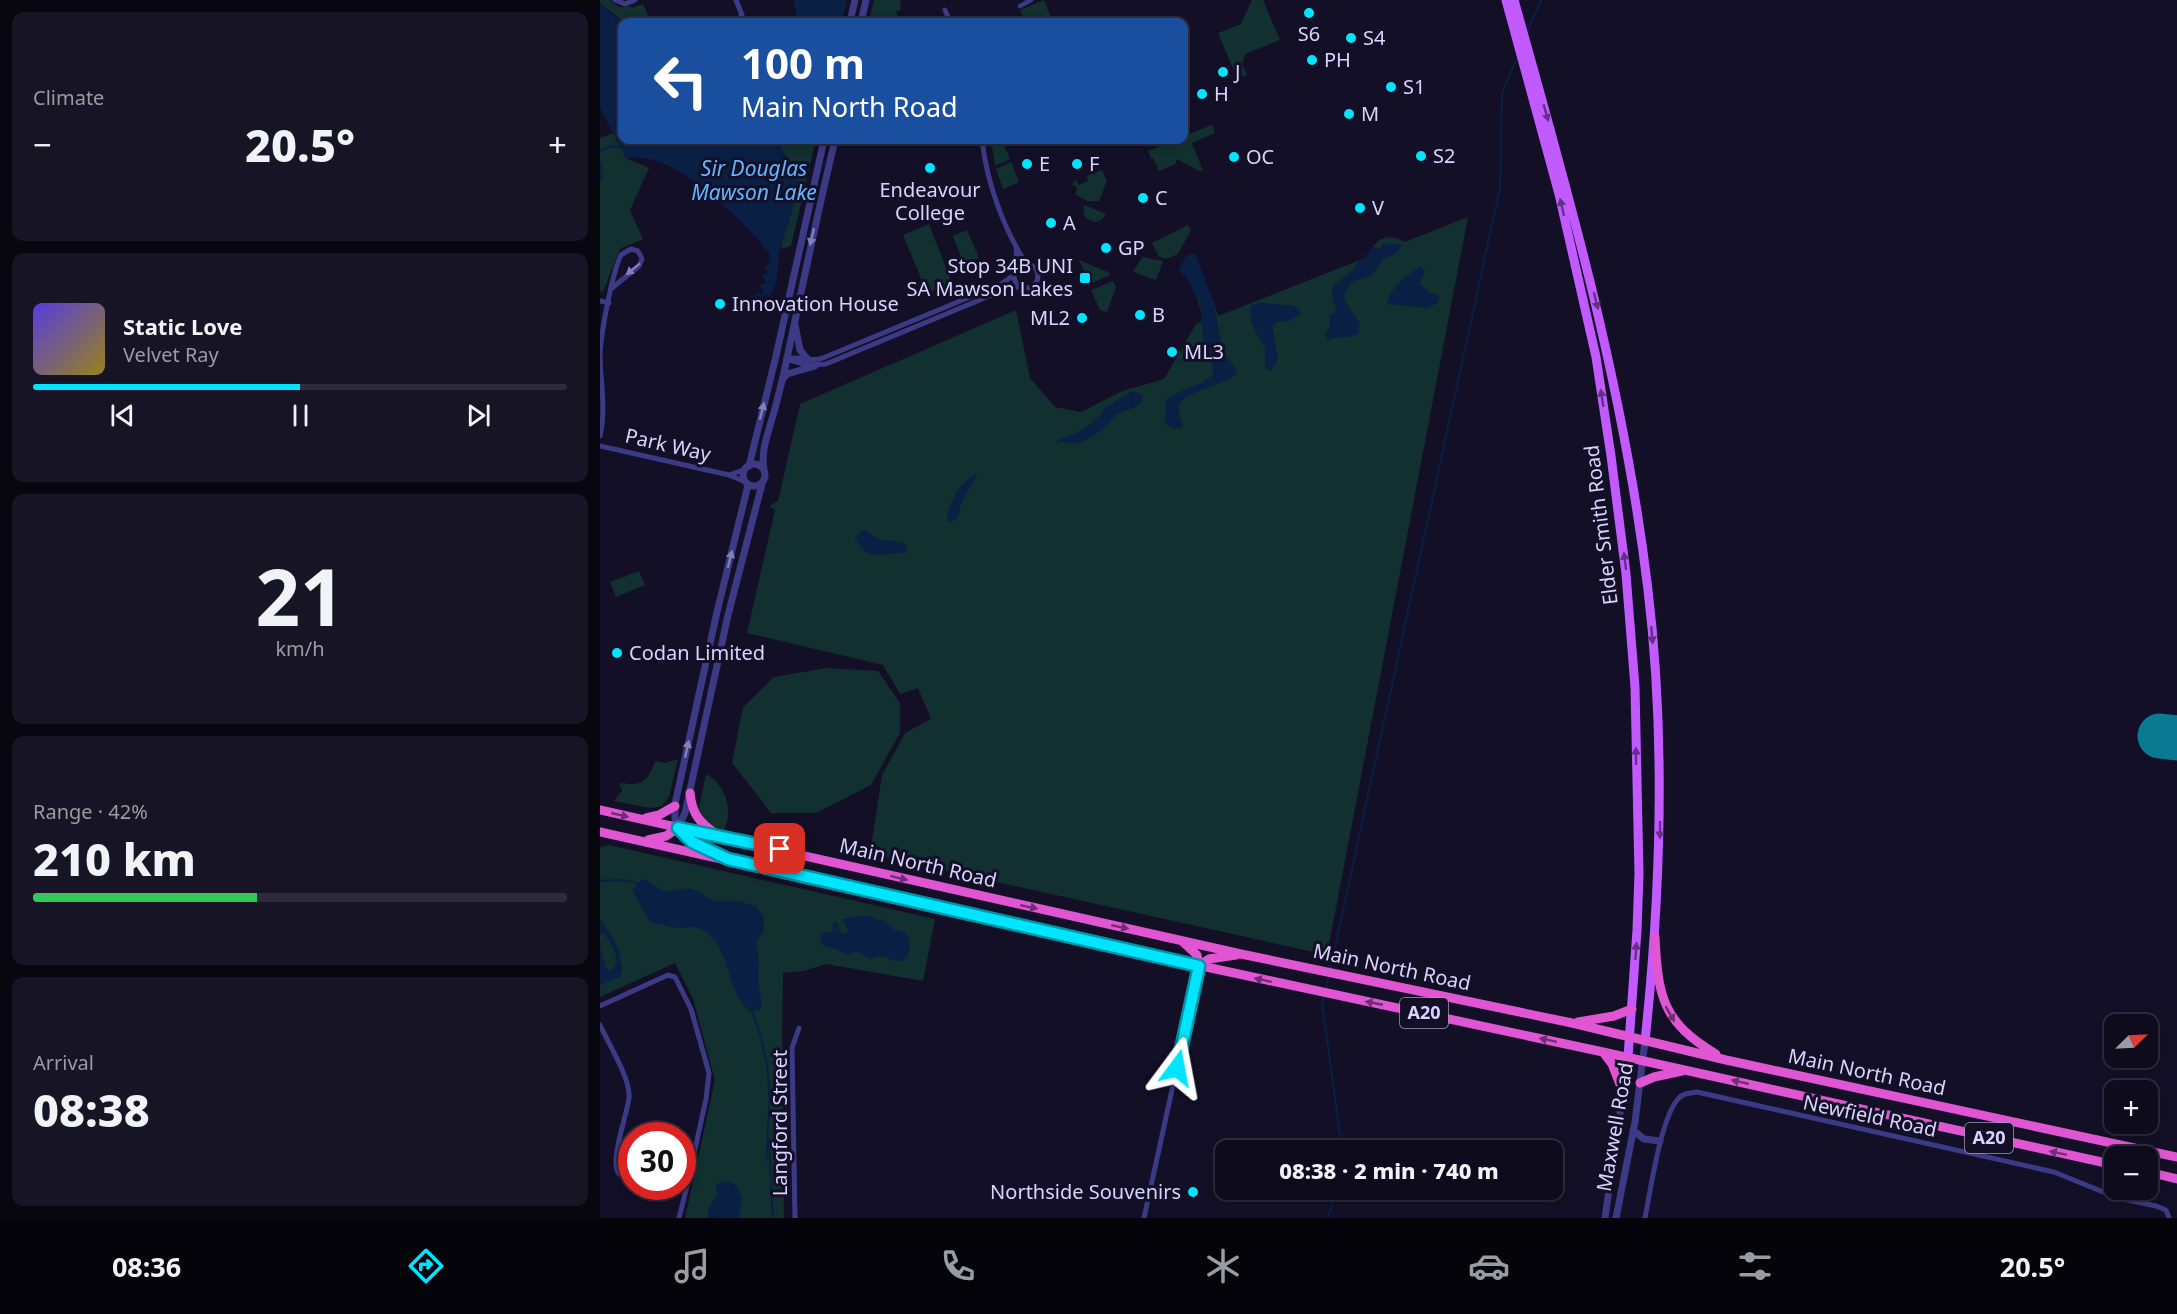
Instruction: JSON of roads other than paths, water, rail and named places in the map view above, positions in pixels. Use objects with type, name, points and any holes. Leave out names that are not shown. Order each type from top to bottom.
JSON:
[{"type":"highway","points":[[690,793],[691,806],[697,818],[721,836]]},
{"type":"highway","points":[[641,819],[659,815],[675,806]]},
{"type":"highway","name":"Main North Road","points":[[600,810],[1241,954],[1572,1023],[1726,1060],[2177,1157]]},
{"type":"highway","points":[[639,841],[659,838],[678,828],[692,842],[728,859]]},
{"type":"highway","name":"Main North Road","points":[[600,832],[1199,966],[1643,1060],[2104,1163]]},
{"type":"highway","points":[[1654,937],[1660,993],[1671,1017],[1695,1042],[1726,1060]]},
{"type":"highway","points":[[1180,940],[1197,955],[1199,966]]},
{"type":"highway","points":[[1199,966],[1204,961],[1215,957],[1241,954]]},
{"type":"highway","points":[[1572,1023],[1614,1016],[1632,1009]]},
{"type":"highway","points":[[1603,1052],[1612,1064],[1624,1095]]},
{"type":"highway","points":[[1640,1083],[1684,1070]]},
{"type":"highway","points":[[2158,1175],[2177,1179]]},
{"type":"main road","name":"Elder Smith Road","points":[[1506,0],[1559,194],[1596,357],[1626,574],[1635,687],[1639,874],[1628,1057]]},
{"type":"main road","name":"Elder Smith Road","points":[[1514,0],[1605,336],[1631,473],[1648,591],[1656,690],[1660,841],[1645,1041]]},
{"type":"main road","points":[[1611,456],[1622,468],[1631,473],[1616,497]]},
{"type":"street","points":[[615,0],[625,4],[635,0]]},
{"type":"street","points":[[736,0],[742,15],[739,18]]},
{"type":"street","points":[[851,18],[855,0]]},
{"type":"street","points":[[862,18],[866,0]]},
{"type":"street","points":[[1020,6],[1031,0]]},
{"type":"street","points":[[945,10],[948,18]]},
{"type":"street","points":[[678,828],[675,806],[747,483],[744,476],[776,356],[823,144]]},
{"type":"street","points":[[678,828],[684,819],[728,615],[765,478],[762,450],[782,380],[794,316],[834,144]]},
{"type":"street","points":[[983,144],[993,192],[1016,249],[1026,265],[1037,272],[1037,281],[1030,288],[1021,286],[1015,281],[1014,275]]},
{"type":"street","points":[[600,436],[604,411],[600,344],[617,264],[621,255],[631,249],[638,251],[642,259],[639,266],[625,275],[612,288]]},
{"type":"street","points":[[786,359],[794,357],[817,360],[1000,284],[1014,275],[1018,268],[1016,249]]},
{"type":"street","points":[[1018,268],[1026,265]]},
{"type":"street","points":[[782,380],[787,374],[835,361],[994,294],[1021,286]]},
{"type":"street","points":[[600,301],[609,303]]},
{"type":"street","points":[[794,316],[797,341],[802,354],[808,360]]},
{"type":"street","points":[[776,356],[815,366]]},
{"type":"street","name":"Park Way","points":[[600,446],[729,475],[747,483]]},
{"type":"street","points":[[747,467],[760,466],[764,471]]},
{"type":"street","name":"Park Way","points":[[729,475],[747,467]]},
{"type":"street","points":[[747,483],[755,486],[762,484]]},
{"type":"street","points":[[1144,1218],[1199,966]]},
{"type":"street","points":[[600,1006],[665,975],[671,975],[678,980],[686,996],[709,1073],[696,1144]]},
{"type":"street","points":[[600,1025],[629,1090],[624,1122]]},
{"type":"street","name":"Langford Street","points":[[795,1218],[792,1048],[799,1028]]},
{"type":"street","name":"Maxwell Road","points":[[1616,1218],[1633,1130],[1645,1041]]},
{"type":"street","name":"Maxwell Road","points":[[1605,1218],[1628,1057]]},
{"type":"street","name":"Newfield Road","points":[[1645,1218],[1660,1141],[1670,1109],[1682,1095],[1697,1092],[2054,1172],[2118,1198],[2156,1206],[2166,1210],[2169,1218]]},
{"type":"street","points":[[1633,1130],[1644,1139],[1660,1141]]},
{"type":"street","points":[[618,1150],[615,1164],[618,1172]]},
{"type":"street","points":[[1613,1164],[1626,1167]]},
{"type":"street","points":[[679,1218],[684,1200]]},
{"type":"water","points":[[794,0],[847,0],[843,18],[796,18]]},
{"type":"water","name":"Sir Douglas Mawson Lake","points":[[600,3],[618,18],[618,143],[600,108]]},
{"type":"water","name":"Sir Douglas Mawson Lake","points":[[619,144],[779,144],[796,172],[797,184],[792,211],[781,245],[776,283],[770,295],[764,295],[764,291],[759,286],[766,283],[762,276],[767,272],[764,267],[770,263],[768,257],[770,253],[726,208],[711,194],[678,171],[643,158],[626,158]]},
{"type":"water","points":[[1387,242],[1393,245],[1400,243],[1401,247],[1394,255],[1383,259],[1373,275],[1352,283],[1344,297],[1360,324],[1358,334],[1332,338],[1328,341],[1325,333],[1330,327],[1329,315],[1336,312],[1332,295],[1333,286],[1355,268],[1359,260],[1365,257],[1373,246],[1379,250],[1384,243],[1387,246]]},
{"type":"water","points":[[1195,253],[1213,300],[1223,352],[1237,370],[1236,374],[1227,379],[1184,399],[1179,408],[1183,424],[1181,428],[1176,428],[1169,426],[1164,420],[1165,401],[1176,393],[1202,383],[1213,374],[1212,363],[1204,351],[1200,303],[1179,269],[1186,256]]},
{"type":"water","points":[[1421,266],[1425,271],[1420,284],[1430,293],[1439,295],[1438,303],[1427,308],[1388,304],[1390,295],[1397,285]]},
{"type":"water","points":[[1253,304],[1295,306],[1301,313],[1288,322],[1279,321],[1272,325],[1278,359],[1270,371],[1265,368],[1265,349],[1251,323],[1249,310]]},
{"type":"water","points":[[1132,391],[1143,395],[1140,404],[1117,415],[1103,429],[1086,440],[1073,443],[1061,441],[1057,445],[1058,440],[1086,427],[1102,413],[1104,408]]},
{"type":"water","points":[[976,473],[957,517],[953,521],[947,521],[949,508],[956,494]]},
{"type":"water","points":[[866,530],[876,538],[908,545],[905,553],[879,554],[864,551],[855,538]]},
{"type":"water","points":[[645,879],[665,892],[688,888],[698,891],[713,901],[738,901],[756,906],[764,917],[764,931],[756,942],[762,1007],[759,1010],[750,1011],[741,1001],[717,943],[708,934],[696,927],[678,928],[650,922],[633,892],[634,887]]},
{"type":"water","points":[[869,915],[878,920],[882,919],[893,929],[906,933],[910,947],[903,960],[883,956],[870,959],[858,951],[847,955],[822,944],[820,935],[832,932],[833,922],[837,922],[840,933],[846,934],[848,930],[842,919]]},
{"type":"water","points":[[600,919],[617,946],[622,969],[620,977],[600,985],[600,946],[606,969],[611,971],[616,958],[613,947],[603,933],[600,935]]},
{"type":"water","points":[[728,1181],[740,1191],[741,1207],[738,1218],[708,1218],[708,1210],[717,1194],[716,1184]]},
{"type":"waterway","points":[[1527,33],[1541,0]]},
{"type":"waterway","points":[[1330,970],[1500,188],[1502,93],[1518,55]]},
{"type":"waterway","points":[[600,151],[612,146],[619,147]]},
{"type":"waterway","points":[[600,163],[602,174],[600,181]]},
{"type":"waterway","points":[[743,311],[742,304],[752,306],[752,296],[756,299],[757,294],[762,296],[764,294]]},
{"type":"waterway","points":[[600,881],[624,880],[637,883]]},
{"type":"waterway","points":[[1325,991],[1329,976]]},
{"type":"waterway","points":[[1324,996],[1322,1002],[1341,1140]]},
{"type":"waterway","points":[[752,1011],[768,1068],[769,1112],[766,1161]]},
{"type":"waterway","points":[[769,1140],[773,1218]]},
{"type":"waterway","points":[[1328,1218],[1333,1200]]},
{"type":"place","name":"S6","points":[[1309,13]]},
{"type":"place","name":"S4","points":[[1351,38]]},
{"type":"place","name":"PH","points":[[1312,60]]},
{"type":"place","name":"J","points":[[1223,72]]},
{"type":"place","name":"S1","points":[[1391,87]]},
{"type":"place","name":"H","points":[[1202,94]]},
{"type":"place","name":"M","points":[[1349,114]]},
{"type":"place","name":"S2","points":[[1421,156]]},
{"type":"place","name":"OC","points":[[1234,157]]},
{"type":"place","name":"E","points":[[1027,164]]},
{"type":"place","name":"F","points":[[1077,164]]},
{"type":"place","name":"Endeavour College","points":[[930,168]]},
{"type":"place","name":"C","points":[[1143,198]]},
{"type":"place","name":"V","points":[[1360,208]]},
{"type":"place","name":"A","points":[[1051,223]]},
{"type":"place","name":"GP","points":[[1106,248]]},
{"type":"place","name":"Stop 34B UNI SA Mawson Lakes","points":[[1085,278]]},
{"type":"place","name":"Innovation House","points":[[720,304]]},
{"type":"place","name":"B","points":[[1140,315]]},
{"type":"place","name":"ML2","points":[[1082,318]]},
{"type":"place","name":"ML3","points":[[1172,352]]},
{"type":"place","name":"Codan Limited","points":[[617,653]]},
{"type":"place","name":"Northside Souvenirs","points":[[1193,1192]]}]
